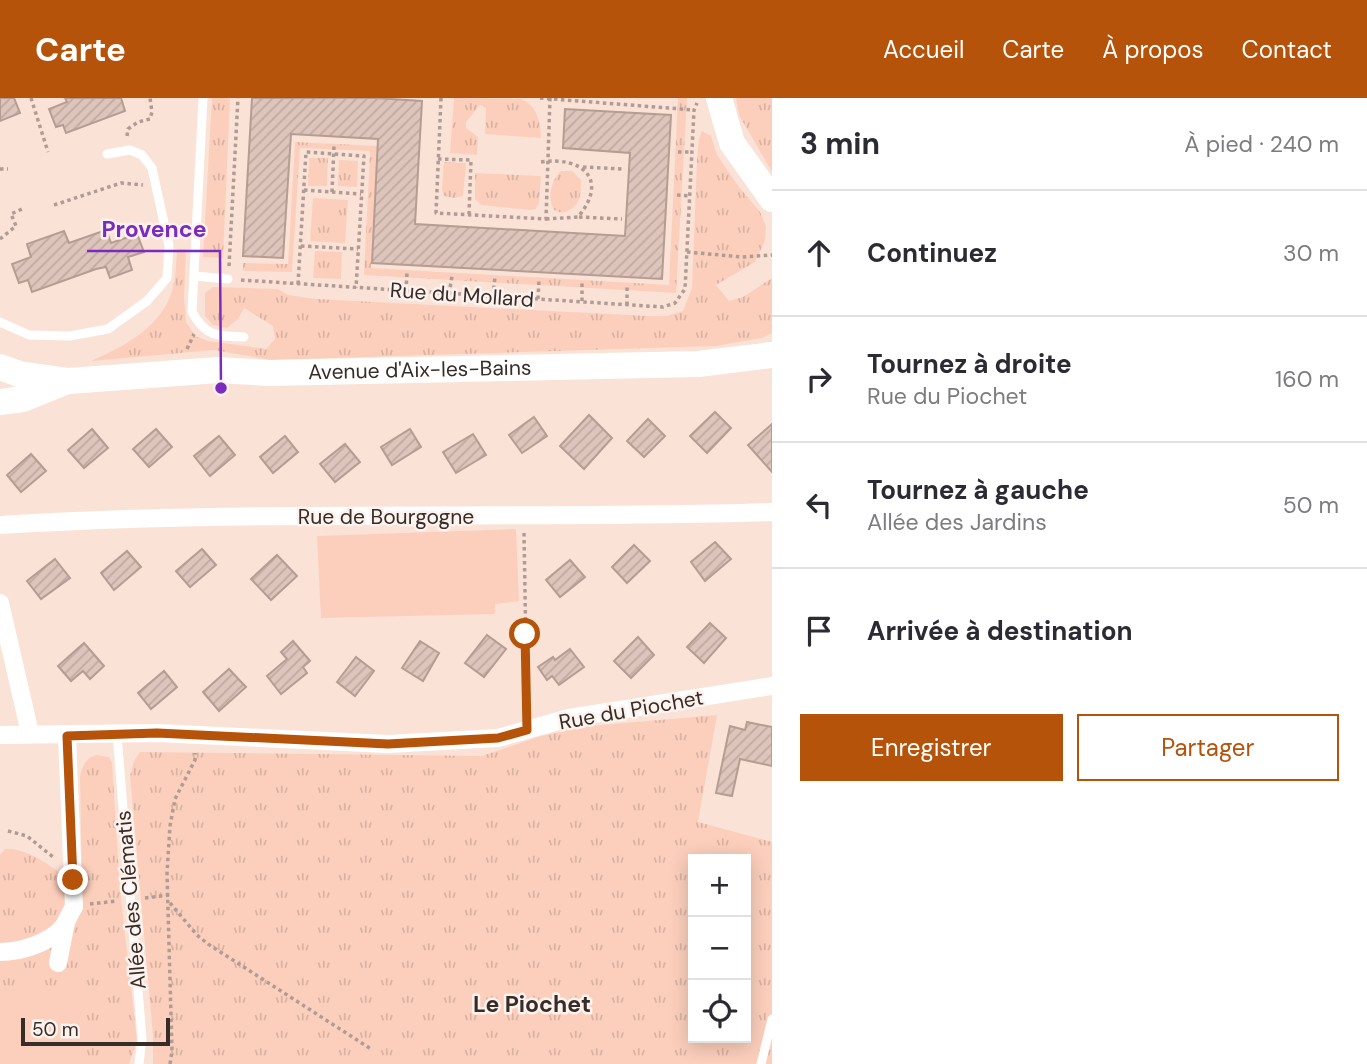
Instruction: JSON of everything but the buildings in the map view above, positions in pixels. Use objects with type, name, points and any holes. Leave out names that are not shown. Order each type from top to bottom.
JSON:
[{"type":"main road","points":[[719,98],[732,142],[772,199]]},
{"type":"main road","name":"Avenue d'Aix-les-Bains","points":[[0,368],[19,374],[69,381],[218,370],[269,373],[357,372],[698,364],[772,355]]},
{"type":"main road","name":"Avenue d'Aix-les-Bains","points":[[0,402],[23,399],[69,381]]},
{"type":"street","name":"Rue de Bourgogne","points":[[0,525],[104,519],[772,512]]},
{"type":"street","points":[[0,603],[30,733]]},
{"type":"street","name":"Rue du Piochet","points":[[0,734],[67,736],[157,733],[388,744],[498,738],[569,719],[772,686]]},
{"type":"street","points":[[0,952],[9,952],[48,939],[62,928],[74,906],[67,736]]},
{"type":"street","points":[[58,963],[66,921]]},
{"type":"lane","points":[[203,98],[192,312],[201,327],[215,336],[244,337]]},
{"type":"lane","points":[[0,322],[29,335],[70,336],[108,329],[147,301],[167,278],[169,246],[152,168],[142,155],[131,150],[107,154]]},
{"type":"lane","points":[[194,276],[228,279]]},
{"type":"lane","name":"Allée des Clématis","points":[[117,735],[142,1038],[139,1064]]},
{"type":"lane","points":[[761,1064],[772,1019]]},
{"type":"path","points":[[31,98],[48,152]]},
{"type":"path","points":[[131,150],[128,150],[126,139],[128,129],[138,122],[150,119],[150,98]]},
{"type":"path","points":[[228,279],[237,98]]},
{"type":"path","points":[[441,98],[436,213],[546,219],[622,219]]},
{"type":"path","points":[[540,98],[695,110]]},
{"type":"path","points":[[546,219],[550,98]]},
{"type":"path","points":[[699,98],[695,110],[687,252],[742,257],[772,255]]},
{"type":"path","points":[[332,192],[334,146]]},
{"type":"path","points":[[298,284],[306,152],[363,156],[356,288]]},
{"type":"path","points":[[678,152],[692,152]]},
{"type":"path","points":[[438,159],[474,160],[469,214]]},
{"type":"path","points":[[541,162],[623,169]]},
{"type":"path","points":[[578,217],[587,206],[591,192],[590,179],[583,167]]},
{"type":"path","points":[[0,169],[8,169]]},
{"type":"path","points":[[54,205],[121,183],[156,185]]},
{"type":"path","points":[[304,190],[361,194]]},
{"type":"path","points":[[677,195],[690,196]]},
{"type":"path","points":[[0,239],[16,226],[11,214],[22,209]]},
{"type":"path","points":[[300,246],[358,249]]},
{"type":"path","name":"Rue du Mollard","points":[[228,279],[663,307],[675,303],[685,289],[687,252]]},
{"type":"path","points":[[406,291],[407,272]]},
{"type":"path","points":[[449,294],[452,276]]},
{"type":"path","points":[[493,296],[495,277]]},
{"type":"path","points":[[538,299],[539,280]]},
{"type":"path","points":[[582,282],[582,302]]},
{"type":"path","points":[[627,285],[627,305]]},
{"type":"path","points":[[524,516],[527,730]]},
{"type":"path","points":[[170,1064],[172,1051],[167,873],[170,826],[176,799],[195,760],[197,735]]},
{"type":"path","points":[[8,831],[20,833],[40,844],[73,880]]},
{"type":"path","points":[[169,902],[208,944],[371,1049]]},
{"type":"green space","points":[[212,98],[230,98],[223,258],[203,257]]},
{"type":"green space","points":[[454,98],[521,99],[531,106],[537,115],[541,138],[485,134],[486,108],[480,105],[466,122],[466,128],[478,137],[477,155],[450,153]]},
{"type":"green space","points":[[678,98],[687,98],[676,293],[364,275],[370,151],[300,148],[292,272],[243,271],[243,263],[288,264],[295,142],[378,146],[371,268],[669,285]]},
{"type":"green space","points":[[736,98],[772,98],[772,172],[739,115]]},
{"type":"green space","points":[[702,131],[711,136],[717,155],[760,212],[766,226],[765,241],[755,262],[716,285],[729,301],[743,297],[772,278],[772,333],[762,338],[716,346],[271,360],[214,350],[91,361],[141,334],[161,313],[173,288],[177,250],[186,249],[186,322],[195,336],[208,341],[266,349],[275,339],[273,326],[244,308],[238,319],[227,328],[213,325],[205,316],[205,293],[213,287],[278,289],[288,295],[316,299],[648,316],[667,316],[683,311],[692,288],[697,160]]},
{"type":"green space","points":[[309,158],[328,158],[327,186],[308,186]]},
{"type":"green space","points":[[339,160],[358,161],[357,187],[338,186]]},
{"type":"green space","points":[[444,162],[466,163],[463,196],[444,196]]},
{"type":"green space","points":[[561,171],[572,171],[581,180],[581,192],[576,205],[562,213],[554,210],[551,195],[555,179]]},
{"type":"green space","points":[[475,173],[541,176],[536,209],[481,205],[475,199]]},
{"type":"green space","points":[[313,198],[348,200],[345,243],[310,241]]},
{"type":"green space","points":[[315,251],[342,252],[341,279],[313,278]]},
{"type":"green space","points":[[516,529],[519,601],[495,604],[495,614],[321,618],[317,536]]},
{"type":"green space","points":[[717,715],[698,822],[772,842],[772,1064],[153,1064],[153,1036],[130,776],[140,752],[482,756],[541,736],[590,726]]},
{"type":"green space","points":[[96,755],[109,757],[112,763],[120,889],[137,1041],[129,1064],[0,1064],[0,855],[5,849],[24,852],[46,863],[82,890],[80,776],[85,763]]},
{"type":"green space","points":[[83,984],[88,1064],[0,1064],[0,990]]},
{"type":"place","name":"Provence","points":[[221,388]]},
{"type":"district","name":"Le Piochet","points":[[532,1004]]},
{"type":"route","points":[[73,880],[71,781],[67,736],[157,733],[388,744],[498,738],[527,730],[525,634]]}]
